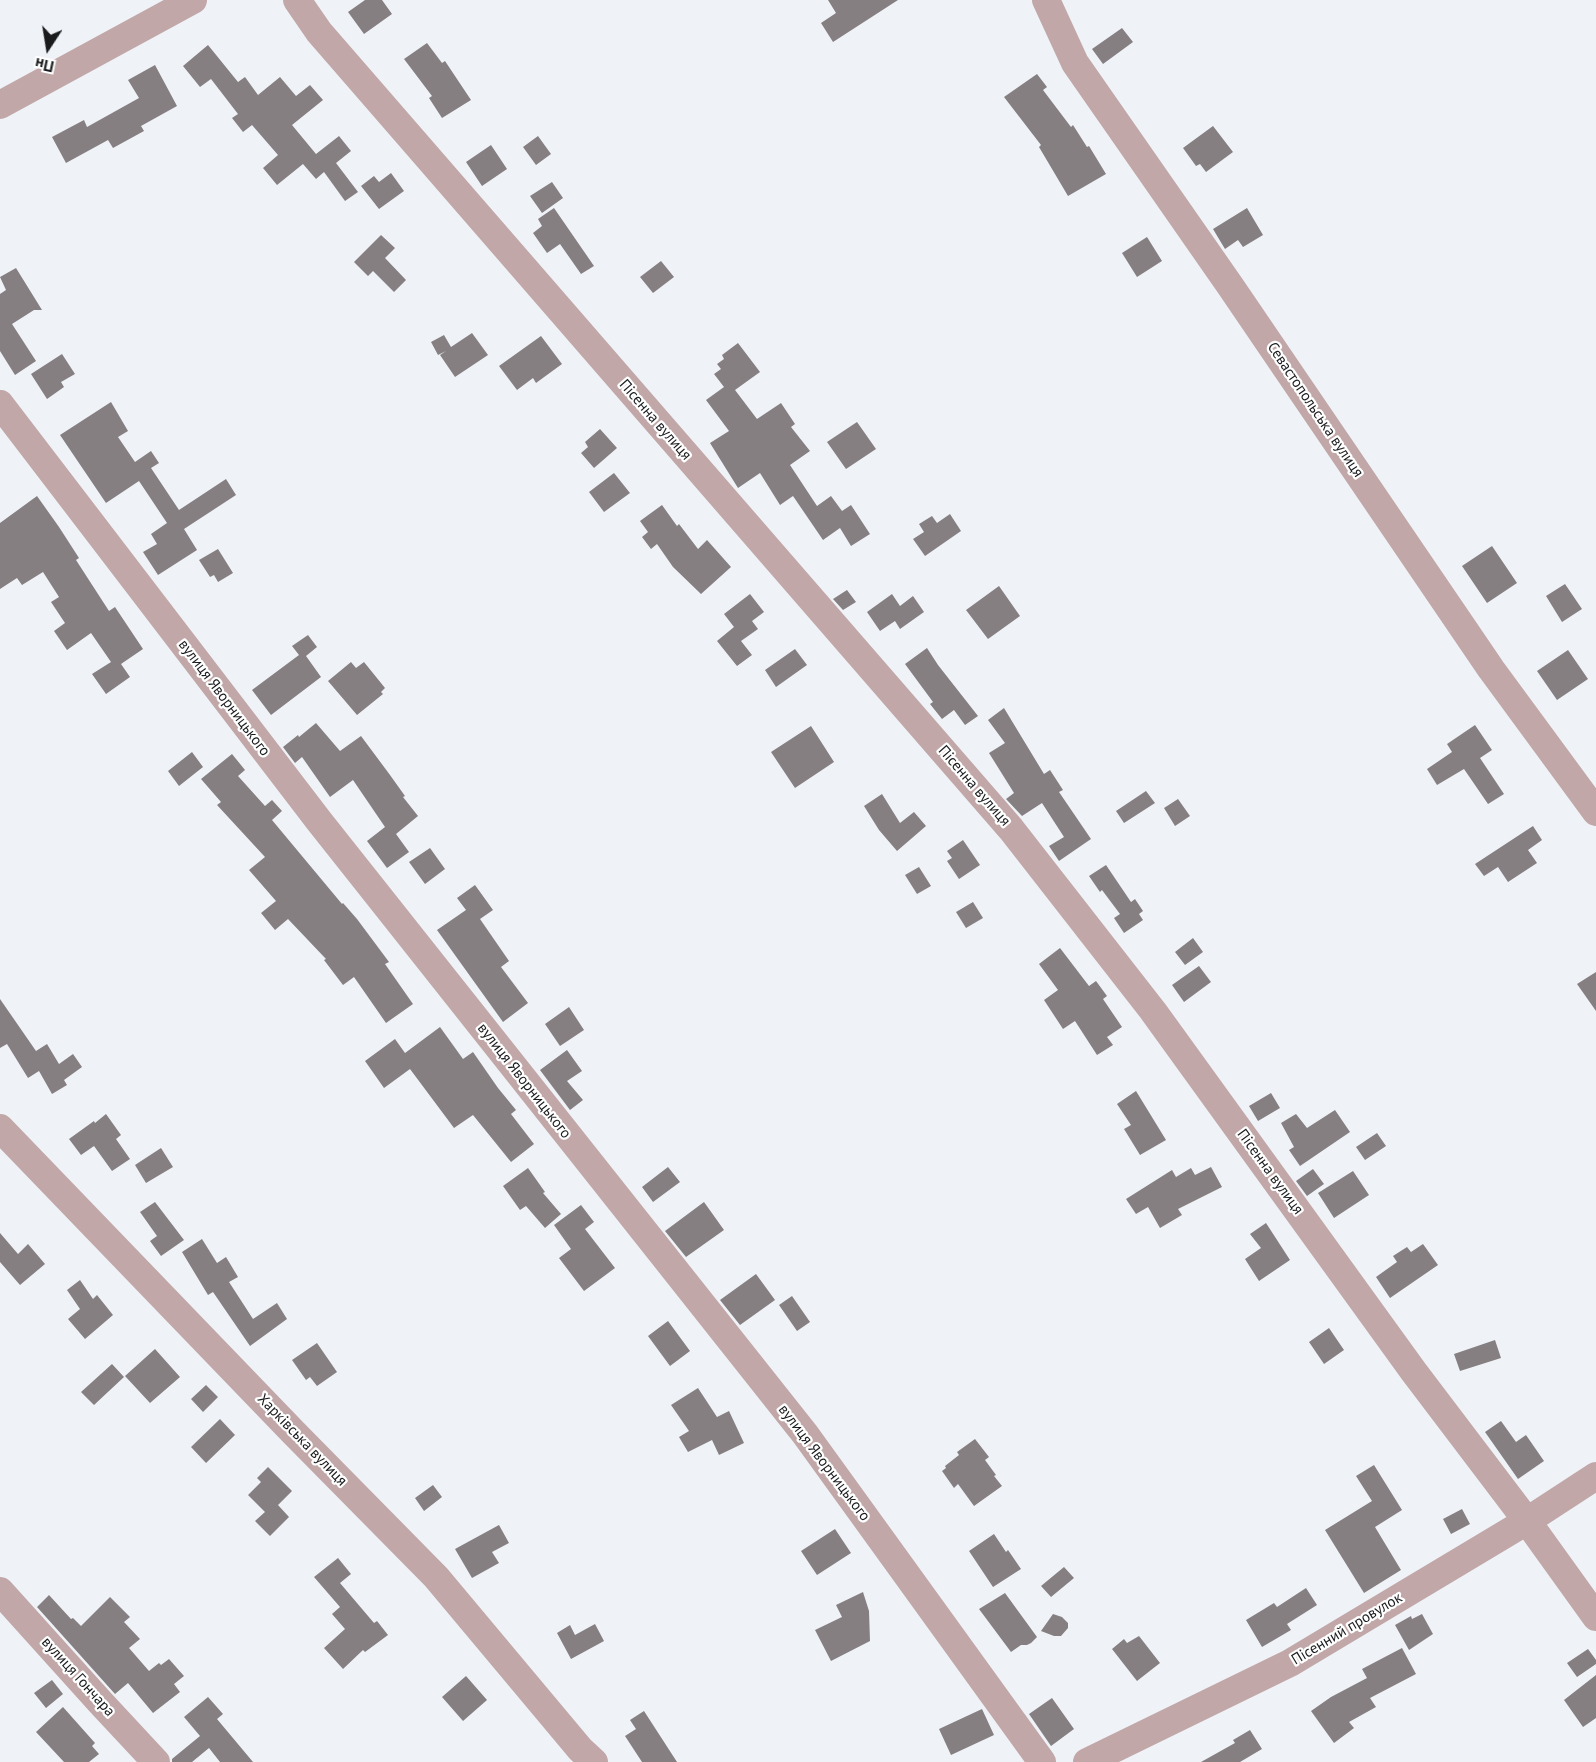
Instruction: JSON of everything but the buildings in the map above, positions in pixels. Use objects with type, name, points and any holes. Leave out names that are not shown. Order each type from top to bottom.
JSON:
[{"type":"street","points":[[0,105],[193,0]]},
{"type":"street","name":"Пісенна вулиця","points":[[297,0],[319,32],[1011,829],[1153,1011],[1414,1372],[1527,1521],[1596,1617]]},
{"type":"street","name":"Севастопольська вулиця","points":[[1046,0],[1076,63],[1491,669],[1596,812]]},
{"type":"street","name":"вулиця Яворницького","points":[[0,404],[318,821],[804,1434],[1042,1762]]},
{"type":"street","name":"Харківська вулиця","points":[[0,1128],[436,1577],[579,1758]]},
{"type":"street","name":"Пісенний провулок","points":[[1087,1762],[1290,1663],[1527,1521],[1596,1476]]},
{"type":"street","name":"вулиця Гончара","points":[[0,1591],[156,1762]]}]
